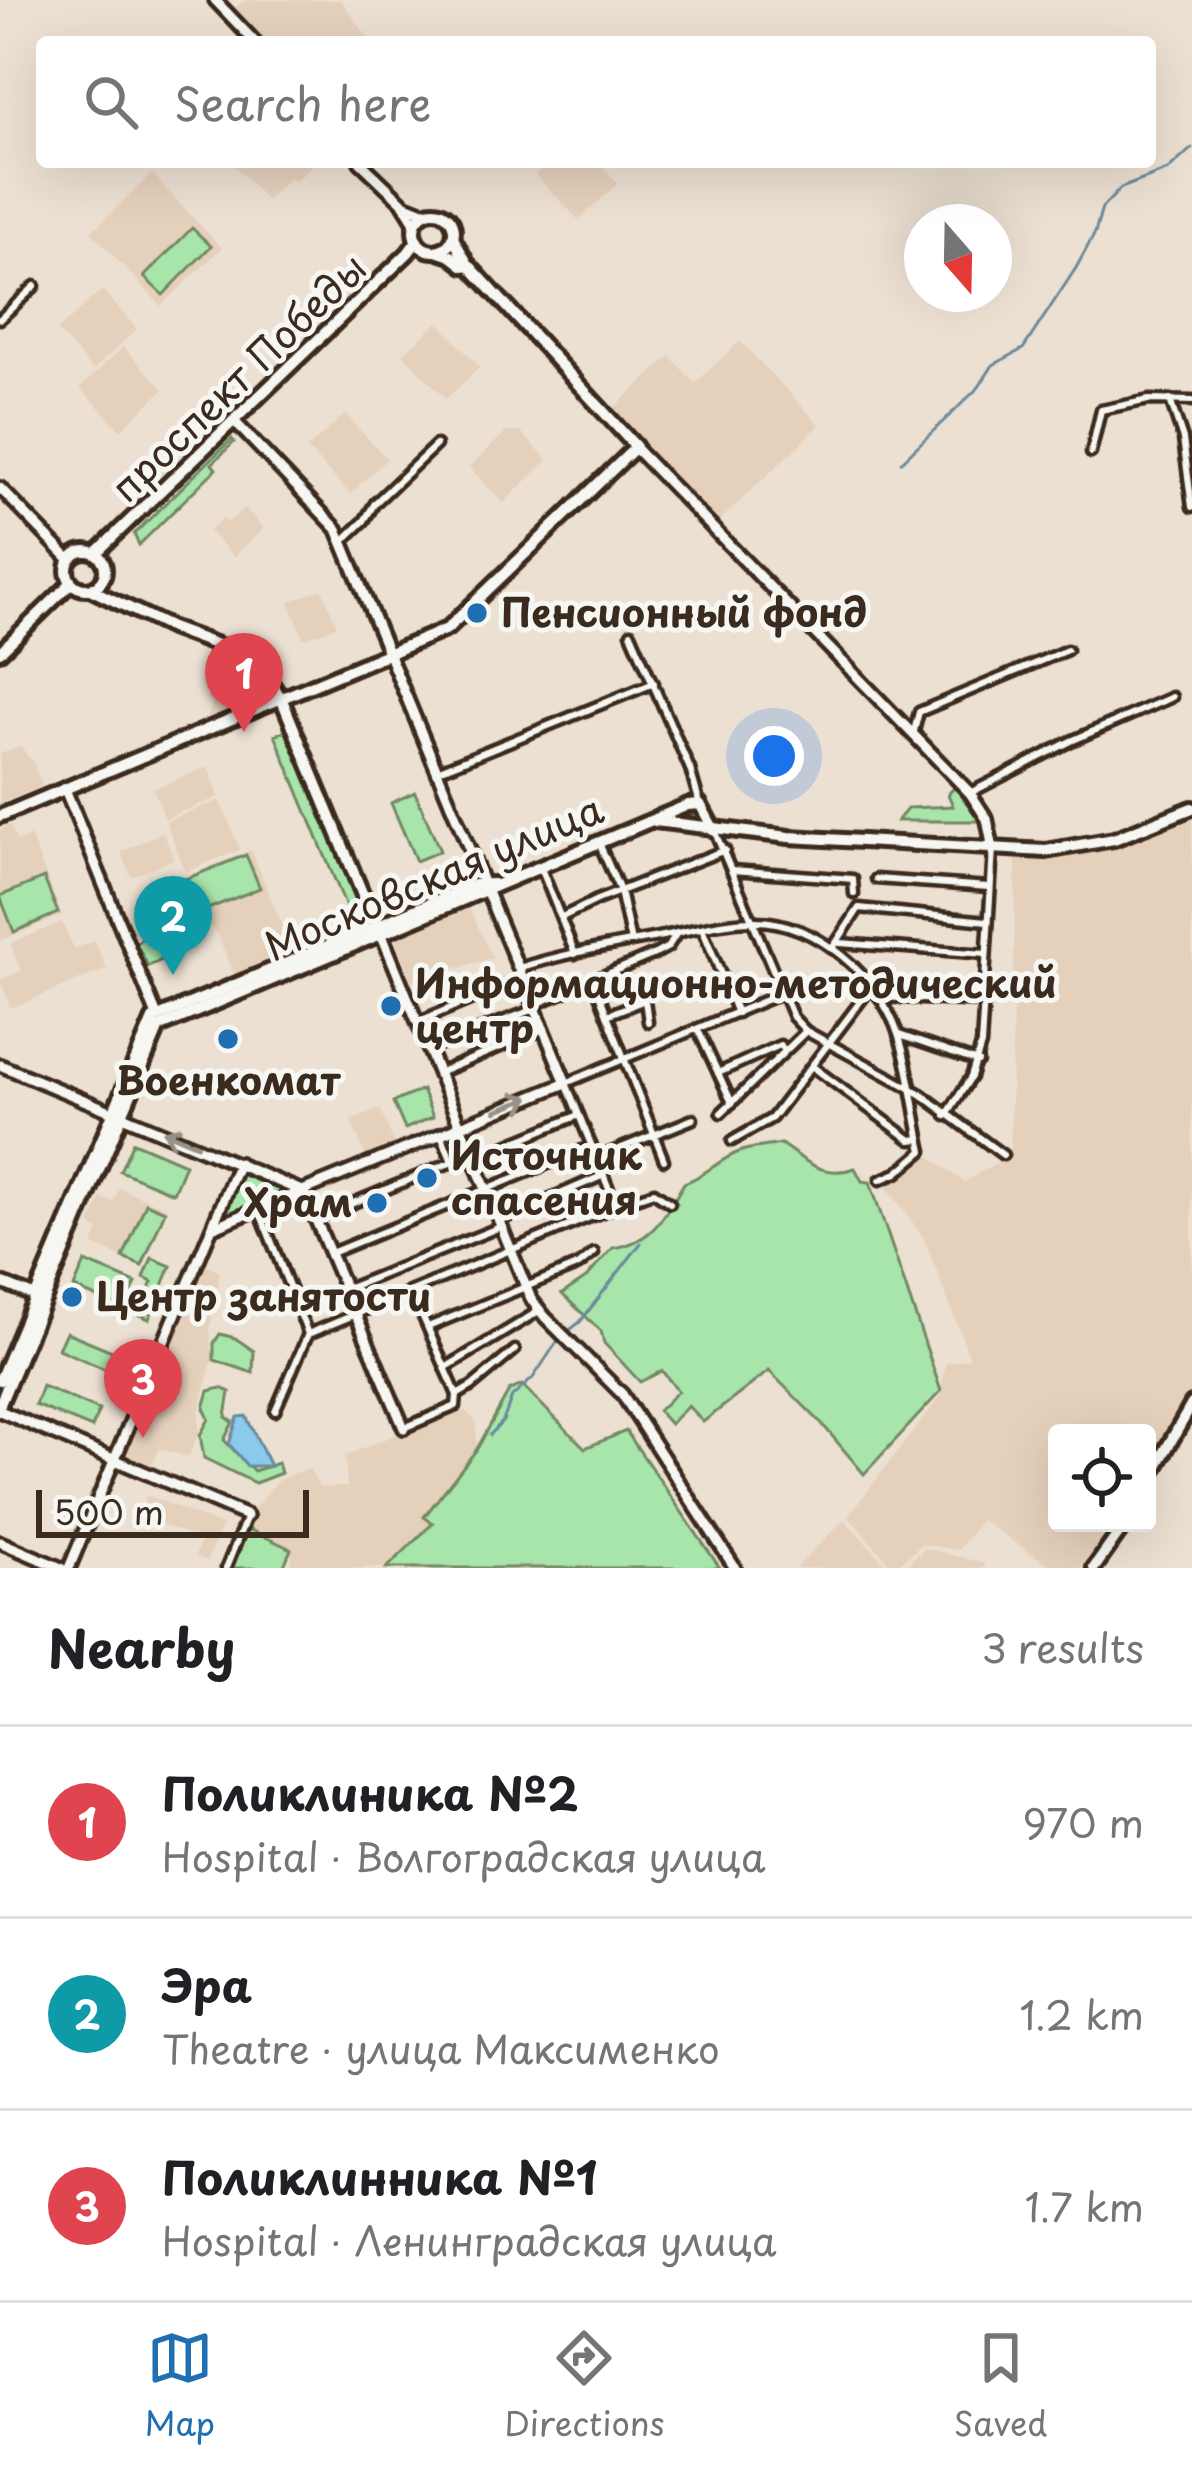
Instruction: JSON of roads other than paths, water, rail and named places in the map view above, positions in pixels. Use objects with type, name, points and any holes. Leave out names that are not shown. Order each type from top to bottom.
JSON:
[{"type":"main road","points":[[426,212],[439,212],[450,219],[453,238],[467,262],[635,447],[459,260],[425,246],[416,224],[426,212]]},
{"type":"main road","points":[[98,554],[425,246],[453,238]]},
{"type":"main road","name":"проспект Победы","points":[[98,554],[399,265],[425,246]]},
{"type":"main road","points":[[0,814],[454,624],[635,447]]},
{"type":"main road","points":[[0,648],[70,580],[69,561],[83,550],[98,554],[106,571],[93,588]]},
{"type":"main road","points":[[70,580],[249,653],[268,669],[378,929]]},
{"type":"main road","points":[[0,814],[282,698]]},
{"type":"main road","points":[[700,804],[709,826]]},
{"type":"main road","name":"Московская улица","points":[[160,1020],[487,884],[700,804]]},
{"type":"main road","name":"Московская улица","points":[[674,816],[709,826],[1046,851],[1093,844],[1192,808]]},
{"type":"main road","name":"Московская улица","points":[[378,929],[453,893],[487,884]]},
{"type":"main road","points":[[0,1380],[39,1298],[150,1023],[160,1020]]},
{"type":"main road","points":[[0,1408],[39,1298]]},
{"type":"main road","points":[[1156,1467],[1192,1404]]},
{"type":"main road","points":[[1094,1568],[1121,1532]]},
{"type":"street","points":[[214,0],[249,36]]},
{"type":"street","points":[[366,168],[402,202],[416,224]]},
{"type":"street","points":[[402,202],[426,212]]},
{"type":"street","points":[[0,319],[35,286]]},
{"type":"street","points":[[1169,400],[1184,439],[1192,507]]},
{"type":"street","points":[[1090,453],[1101,410],[1192,401]]},
{"type":"street","points":[[236,422],[343,541],[616,1206]]},
{"type":"street","points":[[343,541],[375,503],[436,446]]},
{"type":"street","points":[[635,447],[970,793],[987,819],[993,849],[978,1062],[946,1116]]},
{"type":"street","points":[[0,490],[69,561]]},
{"type":"street","points":[[631,633],[700,804]]},
{"type":"street","points":[[913,735],[919,712],[1067,650]]},
{"type":"street","points":[[437,771],[654,683]]},
{"type":"street","points":[[970,793],[1071,741],[1172,697]]},
{"type":"street","points":[[67,788],[160,1020]]},
{"type":"street","points":[[709,826],[725,850],[793,1017],[806,1030],[921,1094],[1003,1155]]},
{"type":"street","points":[[599,842],[620,891],[631,942]]},
{"type":"street","points":[[562,917],[725,850]]},
{"type":"street","points":[[540,866],[575,954]]},
{"type":"street","points":[[732,870],[854,879],[854,895]]},
{"type":"street","points":[[876,879],[989,887]]},
{"type":"street","points":[[835,946],[860,908],[987,921]]},
{"type":"street","points":[[417,1022],[521,973],[575,954],[754,920],[795,929],[835,946],[986,955]]},
{"type":"street","points":[[702,928],[737,1012]]},
{"type":"street","points":[[378,929],[484,1191],[539,1311],[622,1394],[735,1568]]},
{"type":"street","points":[[428,1049],[657,953],[668,947],[676,933]]},
{"type":"street","points":[[835,946],[872,986],[898,1034],[923,1151],[897,1173],[880,1180]]},
{"type":"street","points":[[592,979],[664,1160]]},
{"type":"street","points":[[732,1141],[772,1118],[872,986]]},
{"type":"street","points":[[212,1228],[783,993]]},
{"type":"street","points":[[879,997],[984,1002]]},
{"type":"street","points":[[607,1015],[645,1000],[649,1022]]},
{"type":"street","points":[[438,1072],[544,1029]]},
{"type":"street","points":[[698,1030],[732,1103]]},
{"type":"street","points":[[721,1113],[806,1030]]},
{"type":"street","points":[[898,1034],[978,1062]]},
{"type":"street","points":[[718,1073],[780,1045],[784,1049]]},
{"type":"street","points":[[0,1065],[304,1192],[404,1428],[455,1406],[457,1395],[412,1292]]},
{"type":"street","points":[[813,1067],[911,1139],[920,1139]]},
{"type":"street","points":[[473,1159],[579,1115]]},
{"type":"street","points":[[597,1158],[693,1119]]},
{"type":"street","points":[[317,1218],[452,1162],[441,1134]]},
{"type":"street","points":[[331,1253],[592,1146]]},
{"type":"street","points":[[0,1542],[65,1568],[239,1163]]},
{"type":"street","points":[[346,1289],[604,1175]]},
{"type":"street","points":[[275,1411],[308,1334],[654,1192],[670,1203]]},
{"type":"street","points":[[259,1210],[308,1334]]},
{"type":"street","points":[[428,1327],[578,1265],[594,1253]]},
{"type":"street","points":[[0,1282],[39,1298]]},
{"type":"street","points":[[445,1368],[539,1311]]},
{"type":"street","points":[[457,1395],[515,1350]]},
{"type":"street","points":[[0,1408],[248,1516],[226,1568]]},
{"type":"water","points":[[246,1416],[270,1466],[247,1466],[229,1444],[238,1417]]},
{"type":"waterway","points":[[901,462],[979,387],[993,365],[1023,349],[1076,268],[1102,208],[1121,188],[1168,170],[1192,148]]},
{"type":"waterway","points":[[566,1333],[580,1322],[641,1243]]},
{"type":"waterway","points":[[490,1435],[503,1421],[512,1397],[533,1378],[559,1339]]},
{"type":"place","name":"Пенсионный фонд","points":[[477,613]]},
{"type":"place","name":"Поликлиника №2","points":[[244,732]]},
{"type":"place","name":"Эра","points":[[173,975]]},
{"type":"place","name":"Информационно-методический центр","points":[[391,1006]]},
{"type":"place","name":"Военкомат","points":[[228,1039]]},
{"type":"place","name":"Источник спасения","points":[[427,1178]]},
{"type":"place","name":"Храм","points":[[377,1203]]},
{"type":"place","name":"Центр занятости","points":[[72,1297]]},
{"type":"place","name":"Поликлинника №1","points":[[143,1438]]}]
